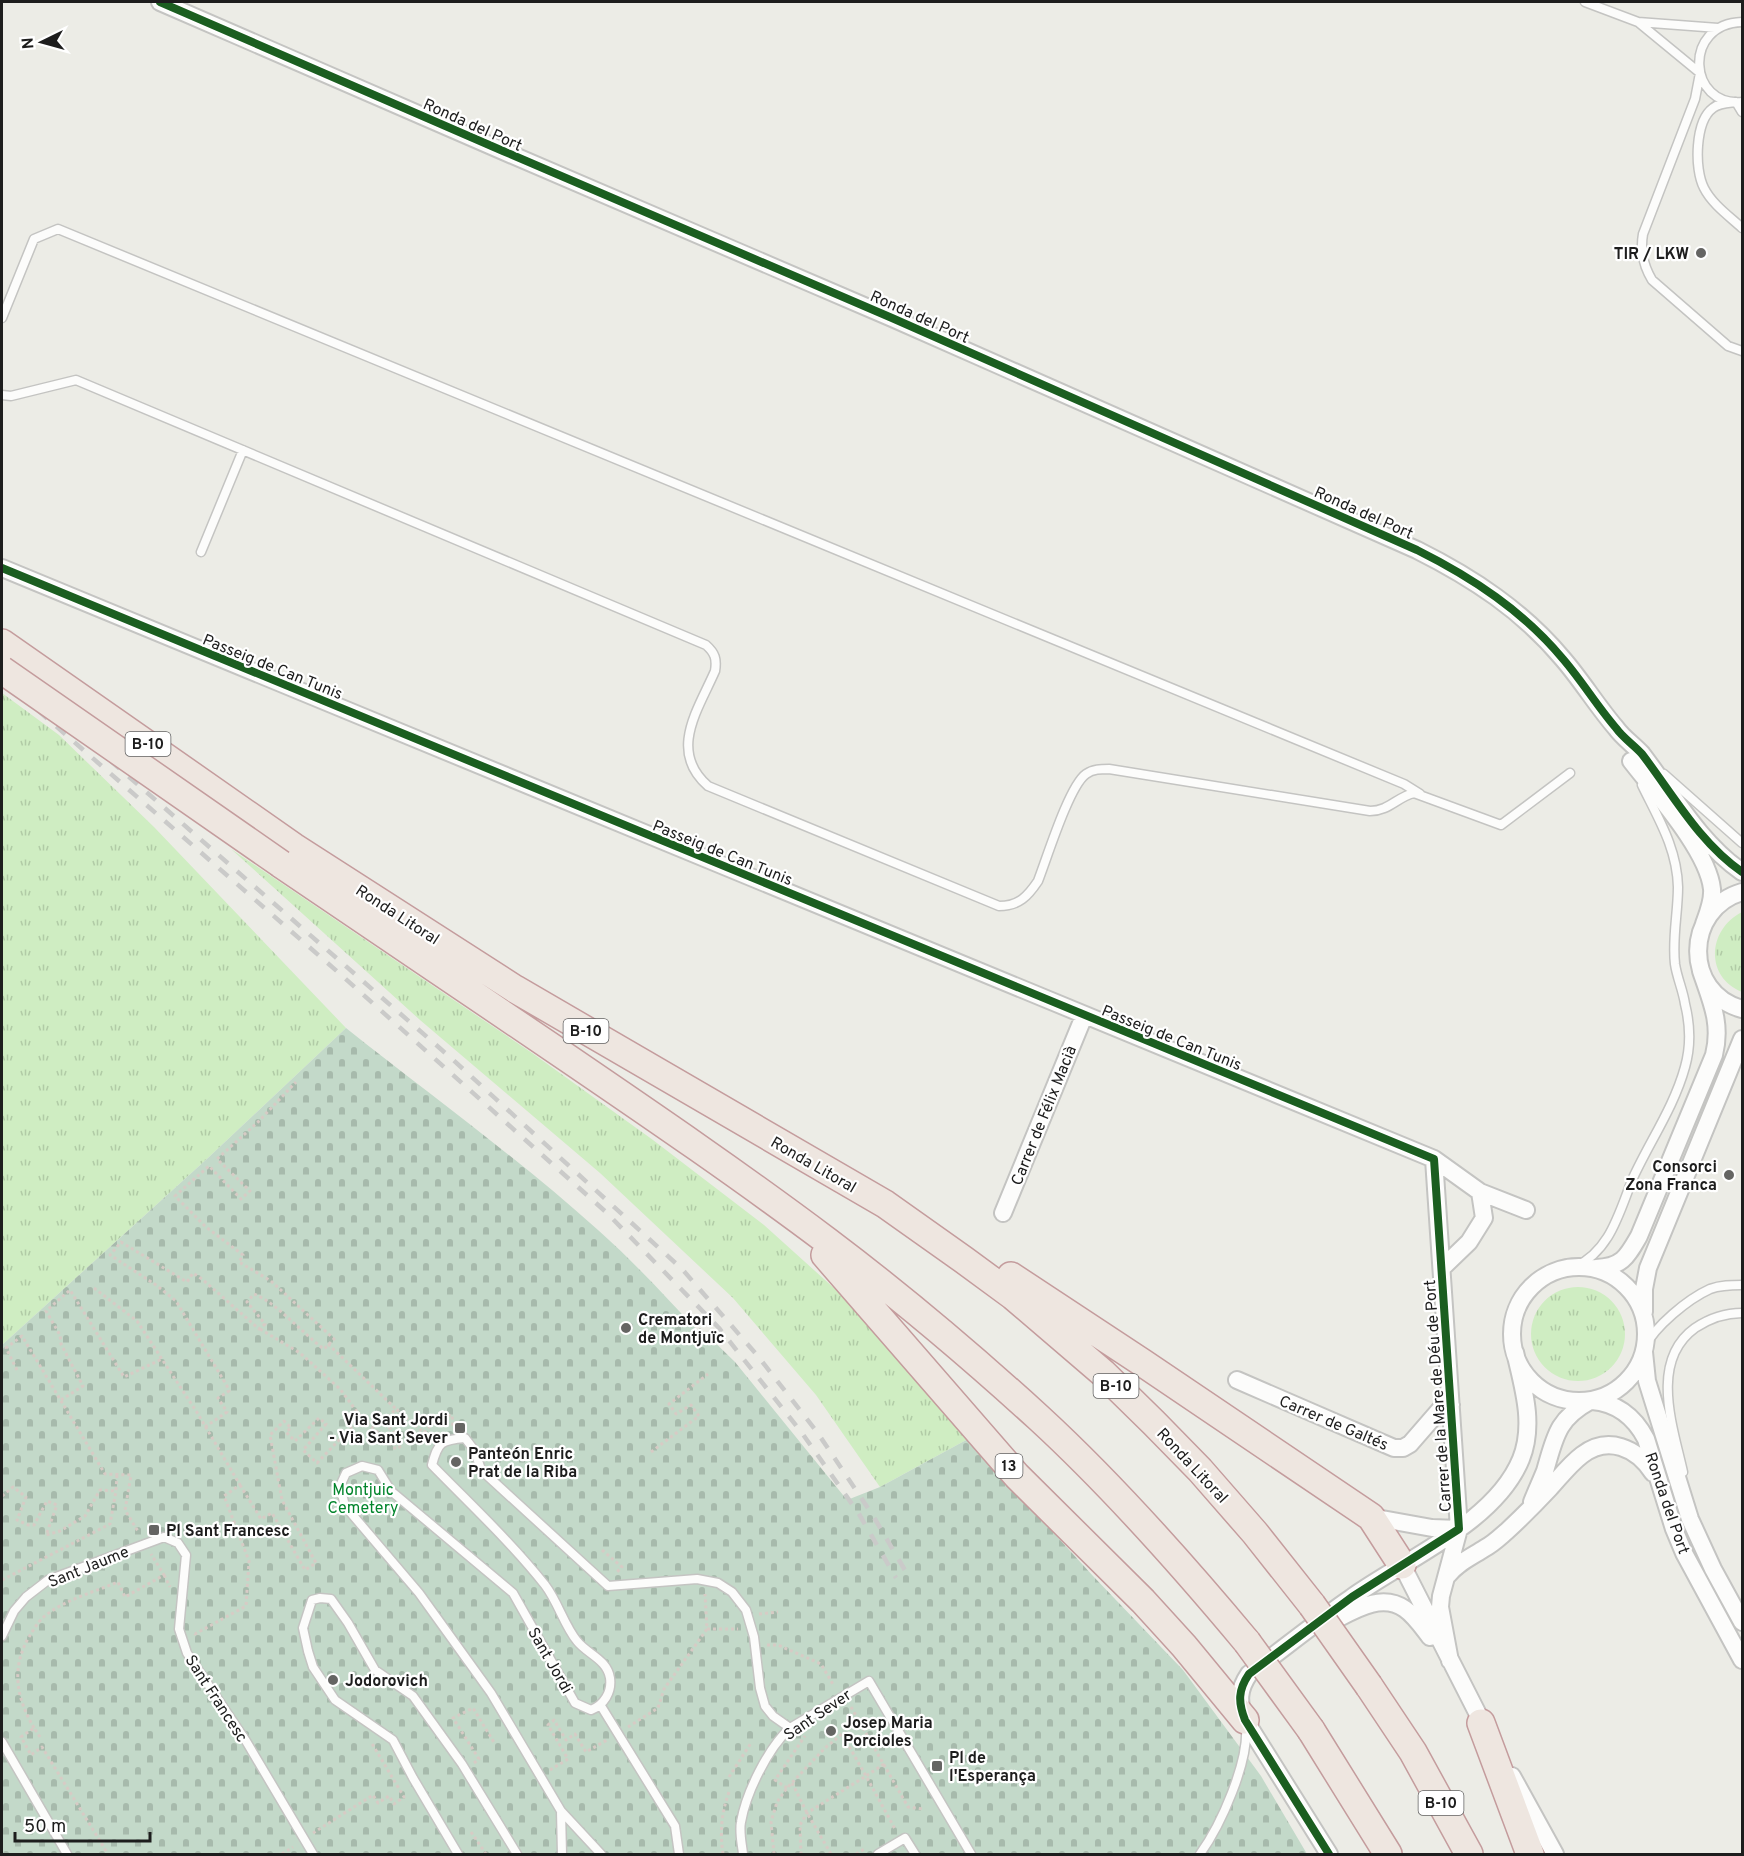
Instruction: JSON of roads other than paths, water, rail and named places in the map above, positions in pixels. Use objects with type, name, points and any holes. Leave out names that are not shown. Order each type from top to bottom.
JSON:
[{"type":"highway","name":"Ronda Litoral","points":[[2,643],[288,855],[780,1206],[890,1291],[974,1360],[1041,1420],[1154,1533],[1247,1642],[1311,1730],[1388,1854]]},
{"type":"highway","name":"Ronda Litoral","points":[[2,670],[288,855],[885,1204],[1014,1296],[1103,1373],[1200,1470],[1255,1533],[1312,1605],[1369,1686],[1413,1752],[1469,1854]]},
{"type":"highway","points":[[885,1204],[995,1266],[1058,1306],[1371,1517],[1402,1565]]},
{"type":"highway","name":"13","points":[[780,1206],[852,1285],[1017,1476],[1143,1601],[1184,1646],[1245,1720]]},
{"type":"highway","points":[[1481,1723],[1530,1854]]},
{"type":"highway","points":[[1413,1752],[1482,1854]]},
{"type":"street","name":"Ronda del Port","points":[[160,2],[892,318],[1417,550],[1473,581],[1501,599],[1524,618],[1562,658],[1636,756]]},
{"type":"street","name":"Passeig de Can Tunis","points":[[2,568],[1434,1159],[1480,1192],[1526,1210]]},
{"type":"street","points":[[1636,756],[1697,831],[1713,848],[1743,872]]},
{"type":"street","points":[[1636,756],[1705,864],[1713,890],[1704,924]]},
{"type":"street","points":[[1450,1661],[1440,1607],[1443,1584],[1459,1529],[1496,1499],[1506,1487],[1521,1458],[1526,1440],[1528,1418],[1515,1352],[1512,1328],[1514,1315],[1524,1294],[1533,1284],[1552,1272],[1584,1267],[1614,1266],[1626,1257],[1639,1236],[1714,1055],[1718,1027],[1701,971],[1698,953],[1700,933],[1709,915],[1722,902],[1743,892]]},
{"type":"street","points":[[1701,971],[1710,987],[1723,1000],[1743,1009]]},
{"type":"street","name":"Carrer de Félix Macià","points":[[1003,1213],[1084,1016]]},
{"type":"street","points":[[1528,1511],[1544,1474],[1554,1436],[1559,1427],[1573,1412],[1611,1393],[1622,1386],[1632,1375],[1644,1348],[1644,1289],[1648,1268],[1743,1039]]},
{"type":"street","name":"Carrer de la Mare de Déu de Port","points":[[1329,1854],[1245,1720],[1239,1707],[1239,1696],[1242,1683],[1249,1674],[1352,1597],[1459,1529],[1434,1159]]},
{"type":"street","name":"Carrer de la Mare de Déu de Port","points":[[1442,1268],[1469,1242],[1484,1218],[1480,1192]]},
{"type":"street","points":[[1584,1267],[1604,1272],[1622,1283],[1634,1297],[1644,1322]]},
{"type":"street","name":"Ronda del Port","points":[[1644,1348],[1644,1369],[1647,1381],[1690,1519],[1713,1569],[1743,1622]]},
{"type":"street","points":[[1515,1352],[1528,1378],[1546,1393],[1566,1400],[1591,1401]]},
{"type":"street","name":"Carrer de Galtés","points":[[1237,1380],[1394,1448],[1403,1448],[1410,1444],[1443,1406],[1451,1405]]},
{"type":"street","name":"Ronda del Port","points":[[1591,1401],[1614,1405],[1635,1421],[1646,1439],[1684,1553],[1743,1660]]},
{"type":"street","points":[[1443,1584],[1462,1560],[1494,1542],[1528,1511],[1574,1461],[1589,1450],[1599,1446],[1619,1447],[1637,1454],[1645,1461],[1659,1483]]},
{"type":"street","points":[[1371,1517],[1432,1528],[1459,1529]]},
{"type":"street","name":"Carrer de la Mare de Déu de Port","points":[[1402,1565],[1481,1723],[1555,1854]]},
{"type":"street","name":"Carrer de la Mare de Déu de Port","points":[[1294,1641],[1368,1605],[1381,1602],[1390,1603],[1406,1609],[1450,1661]]},
{"type":"lane","points":[[1585,2],[1638,22],[1718,28]]},
{"type":"lane","points":[[1638,22],[1700,73],[1705,84],[1713,93],[1724,100],[1739,102]]},
{"type":"lane","points":[[1743,22],[1731,22],[1718,28],[1708,37],[1701,49],[1700,73],[1695,99],[1643,234],[1642,258],[1652,280],[1728,346],[1743,351]]},
{"type":"lane","points":[[1739,102],[1743,112]]},
{"type":"lane","points":[[1739,102],[1720,104],[1706,116],[1699,137],[1697,155],[1698,172],[1703,187],[1715,203],[1743,228]]},
{"type":"lane","points":[[2,318],[34,239],[58,229],[1393,779],[1420,794],[1502,825],[1570,773]]},
{"type":"lane","points":[[2,395],[11,396],[76,380],[706,645],[716,657],[715,672],[687,739],[690,761],[700,780],[718,792],[990,903],[1009,906],[1024,899],[1032,890],[1038,881],[1074,787],[1087,773],[1097,769],[1370,811],[1390,807],[1407,794],[1420,794]]},
{"type":"lane","points":[[201,552],[243,450]]},
{"type":"lane","points":[[1636,756],[1743,843]]},
{"type":"lane","points":[[1584,1267],[1608,1238],[1634,1177],[1681,1080],[1688,1048],[1689,1032],[1685,1003],[1674,954],[1678,898],[1676,869],[1663,825],[1636,756]]},
{"type":"lane","points":[[1644,1348],[1648,1340],[1666,1321],[1697,1297],[1720,1286],[1743,1285]]},
{"type":"lane","points":[[1690,1519],[1668,1397],[1668,1371],[1676,1349],[1690,1331],[1719,1315],[1743,1313]]},
{"type":"lane","name":"Sant Jordi","points":[[562,1854],[561,1811],[491,1693],[419,1593],[345,1506],[340,1486],[346,1473],[362,1466],[378,1470],[391,1491],[513,1593],[575,1703],[591,1710],[601,1706],[610,1690],[610,1676],[603,1663],[578,1642],[557,1603],[532,1570],[432,1465],[436,1448],[449,1438],[465,1437],[475,1451],[481,1470],[608,1586],[697,1580],[718,1583],[732,1592],[746,1610],[752,1629],[760,1688],[765,1706],[773,1716],[790,1728]]},
{"type":"lane","name":"Sant Jaume","points":[[2,1636],[14,1611],[26,1597],[48,1580],[164,1537]]},
{"type":"lane","name":"Sant Francesc","points":[[164,1537],[178,1543],[186,1555],[179,1629],[187,1653],[246,1741],[313,1854]]},
{"type":"lane","points":[[458,1854],[393,1740],[335,1700],[313,1667],[303,1628],[312,1600],[331,1599],[348,1623],[375,1670],[413,1696],[465,1769],[517,1854]]},
{"type":"lane","name":"Sant Sever","points":[[743,1854],[741,1823],[754,1782],[780,1738],[790,1728],[869,1681],[971,1854]]},
{"type":"lane","points":[[601,1706],[675,1827],[679,1854]]},
{"type":"lane","points":[[1200,1854],[1216,1828],[1242,1763],[1246,1734],[1245,1720]]},
{"type":"lane","points":[[2,1742],[67,1854]]},
{"type":"lane","points":[[561,1811],[600,1854]]},
{"type":"lane","points":[[878,1854],[905,1838],[915,1854]]},
{"type":"railway","points":[[2,666],[451,1058],[682,1269],[757,1355],[817,1432],[872,1514],[906,1572]]},
{"type":"railway","points":[[2,679],[339,973],[607,1213],[719,1328],[802,1433],[859,1514],[896,1578]]},
{"type":"place","name":"TIR / LKW","points":[[1701,253]]},
{"type":"place","name":"Consorci Zona Franca","points":[[1729,1175]]},
{"type":"place","name":"Crematori de Montjuïc","points":[[626,1328]]},
{"type":"place","name":"Via Sant Jordi - Via Sant Sever","points":[[460,1428]]},
{"type":"place","name":"Panteón Enric Prat de la Riba","points":[[456,1462]]},
{"type":"place","name":"Pl Sant Francesc","points":[[154,1530]]},
{"type":"place","name":"Jodorovich","points":[[333,1680]]},
{"type":"place","name":"Josep Maria Porcioles","points":[[831,1731]]},
{"type":"place","name":"Pl de l'Esperança","points":[[937,1766]]},
{"type":"park label","name":"Montjuic Cemetery","points":[[363,1498]]}]
